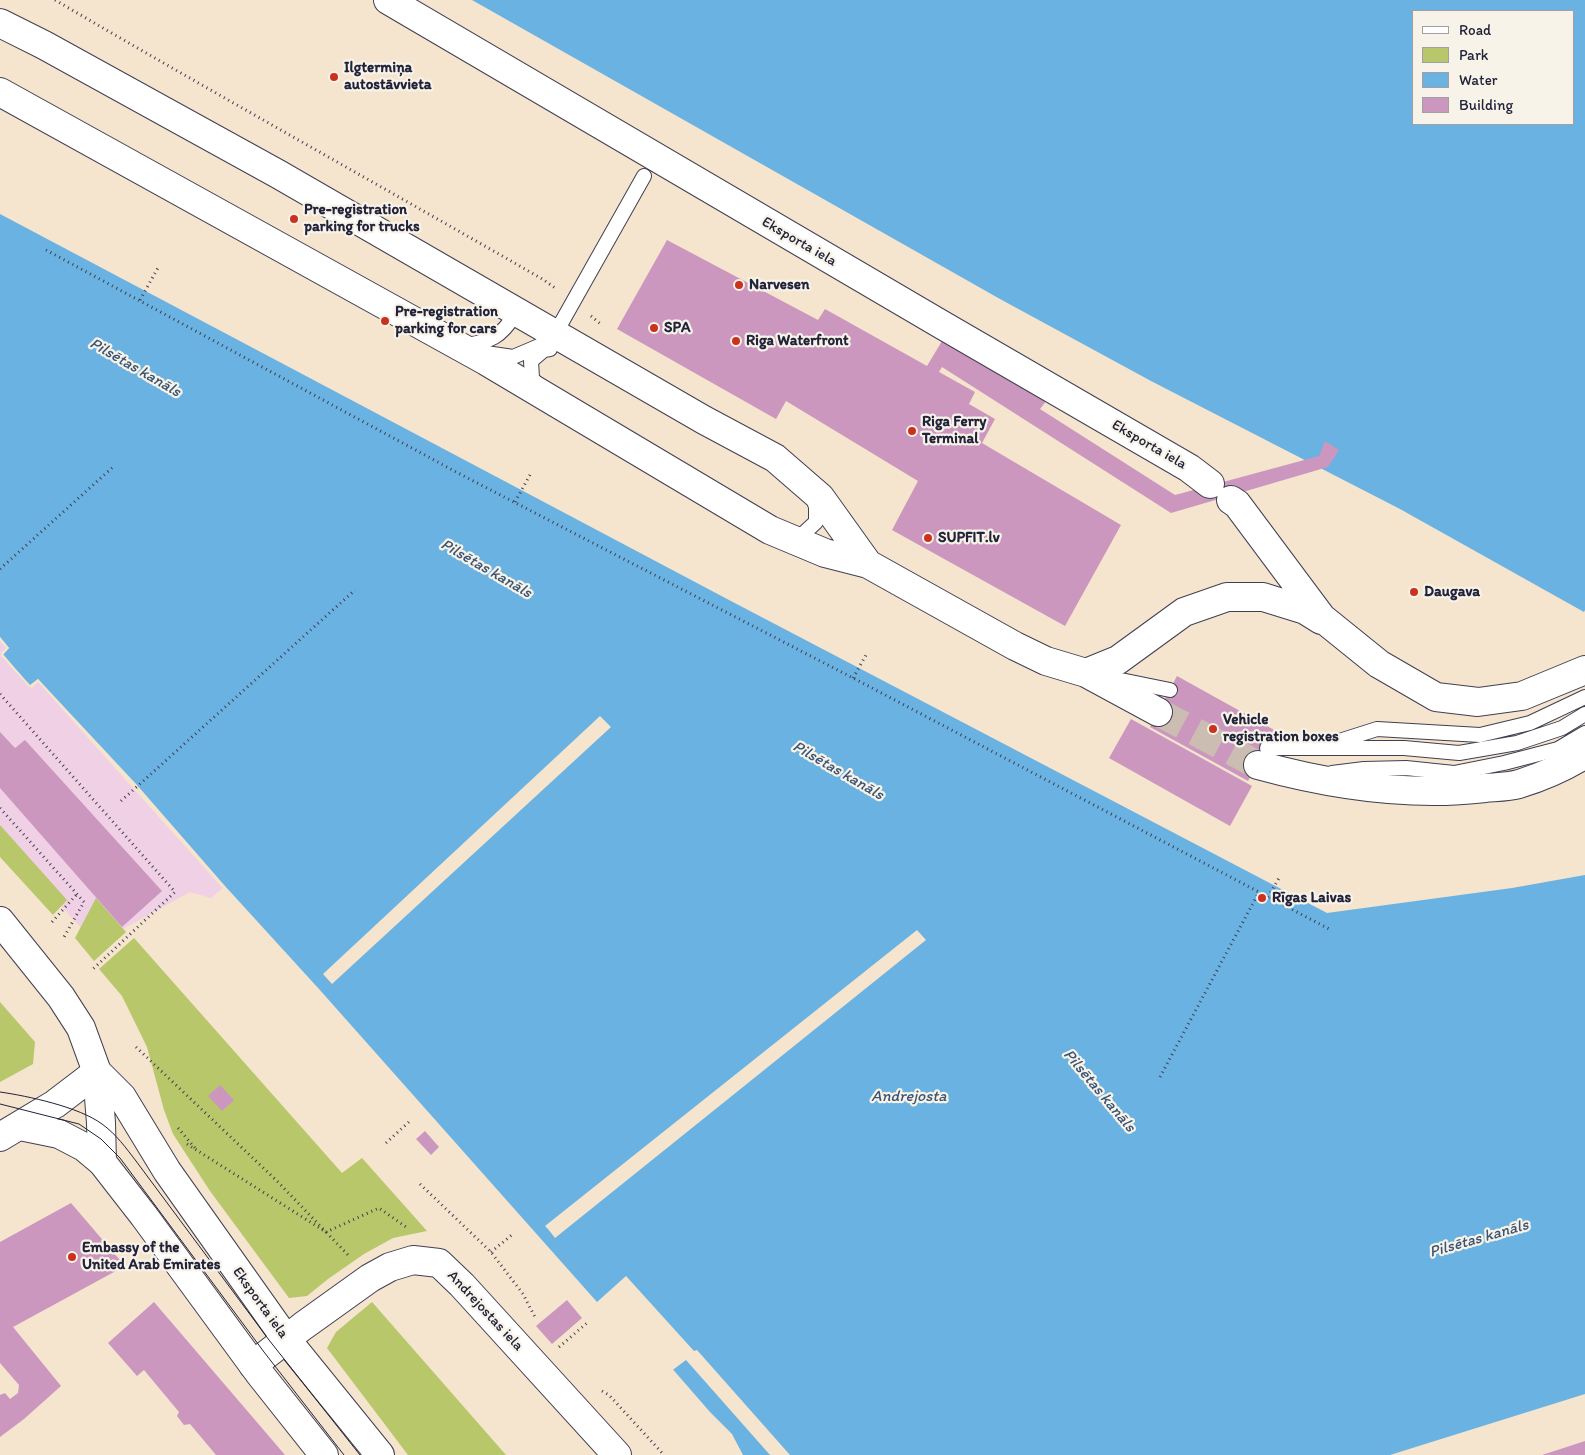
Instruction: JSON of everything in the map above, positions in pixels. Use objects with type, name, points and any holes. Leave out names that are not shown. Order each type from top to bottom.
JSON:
[{"type":"street","name":"Eksporta iela","points":[[388,0],[1189,468],[1237,504],[1322,618],[1333,627]]},
{"type":"street","points":[[0,23],[278,174],[704,420],[775,458],[820,497],[868,564]]},
{"type":"street","points":[[0,92],[459,346],[783,536],[825,553],[868,564],[1015,646],[1046,661],[1164,701]]},
{"type":"street","points":[[1086,673],[1118,660],[1184,612],[1227,597],[1263,597],[1305,610],[1333,627],[1379,664],[1436,697],[1478,702],[1522,696],[1585,670]]},
{"type":"street","points":[[1263,756],[1304,778],[1348,786],[1453,792],[1518,784],[1571,763],[1585,754]]},
{"type":"street","name":"Eksporta iela","points":[[0,921],[28,953],[81,1028],[97,1072],[102,1162]]},
{"type":"street","name":"Eksporta iela","points":[[97,1072],[122,1097],[167,1171],[286,1340],[380,1455]]},
{"type":"street","points":[[10,1132],[54,1104],[97,1072]]},
{"type":"street","points":[[10,1132],[59,1134],[84,1147],[102,1162],[253,1365],[324,1455]]},
{"type":"street","name":"Andrejostas iela","points":[[253,1365],[370,1278],[390,1267],[413,1260],[438,1262],[462,1285],[617,1455]]},
{"type":"lane","points":[[459,346],[513,357],[539,346],[555,334],[644,176]]},
{"type":"lane","points":[[490,296],[501,309],[503,322],[498,336]]},
{"type":"lane","points":[[459,346],[482,342],[498,336],[508,326],[517,312]]},
{"type":"lane","points":[[545,396],[532,378],[531,361],[544,350],[560,347],[583,350]]},
{"type":"lane","points":[[783,536],[803,534],[816,522],[816,507],[810,488]]},
{"type":"lane","points":[[1263,756],[1320,747],[1377,729],[1480,735],[1530,723],[1585,696]]},
{"type":"lane","points":[[1320,747],[1404,748],[1459,753],[1517,743],[1562,728],[1585,714]]},
{"type":"lane","points":[[1304,778],[1372,769],[1406,768],[1454,773],[1558,749],[1585,733]]},
{"type":"path","points":[[55,0],[544,280],[610,330]]},
{"type":"path","points":[[46,250],[515,502],[1331,930]]},
{"type":"path","points":[[140,300],[159,266]]},
{"type":"path","points":[[0,569],[114,467]]},
{"type":"path","points":[[515,502],[531,473]]},
{"type":"path","points":[[121,801],[355,590]]},
{"type":"path","points":[[853,678],[866,655]]},
{"type":"path","points":[[0,694],[175,892],[92,970]]},
{"type":"path","points":[[0,808],[84,902],[64,937]]},
{"type":"path","points":[[1268,897],[1279,878]]},
{"type":"path","points":[[1160,1077],[1259,892]]},
{"type":"path","points":[[52,922],[77,894]]},
{"type":"path","points":[[136,1046],[277,1181],[370,1278]]},
{"type":"path","points":[[386,1143],[411,1120]]},
{"type":"path","points":[[184,1143],[326,1232]]},
{"type":"path","points":[[420,1184],[491,1252],[523,1294],[539,1324]]},
{"type":"path","points":[[326,1232],[379,1208],[409,1229]]},
{"type":"path","points":[[491,1252],[513,1234]]},
{"type":"path","points":[[559,1347],[587,1323]]},
{"type":"path","points":[[601,1391],[609,1395],[664,1455]]},
{"type":"shaded area","points":[[0,637],[9,648],[3,655],[30,685],[38,679],[225,886],[211,898],[190,892],[96,944],[0,840]]},
{"type":"green space","points":[[0,825],[67,900],[53,915],[0,857]]},
{"type":"green space","points":[[96,898],[126,932],[94,961],[75,938]]},
{"type":"green space","points":[[134,938],[342,1173],[362,1158],[427,1231],[393,1238],[364,1254],[307,1296],[289,1298],[210,1191],[173,1134],[164,1110],[147,1047],[122,996],[99,969]]},
{"type":"green space","points":[[0,1002],[35,1042],[33,1064],[0,1082]]},
{"type":"green space","points":[[372,1302],[506,1455],[408,1455],[327,1348],[336,1332]]},
{"type":"water","points":[[472,0],[1585,0],[1584,612],[1400,509],[1151,381],[1000,299]]},
{"type":"water","name":"Andrejosta","points":[[0,214],[729,600],[1327,913],[1512,888],[1585,875],[1585,1394],[1390,1455],[743,1455],[732,1434],[710,1412],[636,1327],[616,1314],[586,1302],[321,995],[38,679],[30,686],[3,654],[9,648],[0,637]]},
{"type":"pier","points":[[0,637],[9,648],[3,655],[30,685],[38,679],[137,785],[597,1302],[626,1276],[694,1351],[697,1350],[790,1455],[770,1455],[686,1360],[670,1372],[634,1329],[615,1316],[584,1304],[319,996],[38,682],[32,688],[29,687],[1,656],[1,653],[6,648],[0,641]]},
{"type":"pier","points":[[600,716],[611,727],[332,984],[323,974]]},
{"type":"pier","points":[[917,930],[926,940],[555,1238],[545,1226]]},
{"type":"building","name":"Riga Ferry Terminal","points":[[667,240],[818,320],[825,309],[927,366],[942,341],[1047,400],[1040,409],[1175,495],[1319,456],[1325,441],[1339,450],[1328,467],[1171,513],[942,367],[939,372],[975,392],[969,404],[995,419],[982,443],[1121,525],[1065,626],[892,530],[918,481],[786,401],[776,419],[617,329]]},
{"type":"building","name":"Vehicle registration boxes","points":[[1177,676],[1276,731],[1248,781],[1150,727]]},
{"type":"building","points":[[1131,719],[1252,786],[1230,826],[1109,758]]},
{"type":"building","points":[[0,732],[15,748],[25,740],[162,891],[122,927],[0,788]]},
{"type":"building","points":[[220,1085],[234,1100],[222,1111],[208,1096]]},
{"type":"building","points":[[425,1131],[439,1147],[431,1155],[416,1139]]},
{"type":"building","points":[[71,1203],[125,1266],[13,1327],[61,1386],[24,1419],[0,1437],[0,1395],[5,1393],[10,1399],[18,1393],[19,1385],[0,1363],[0,1242]]},
{"type":"building","points":[[567,1300],[582,1318],[552,1344],[536,1326]]},
{"type":"building","points":[[154,1302],[285,1455],[216,1455],[190,1424],[184,1425],[177,1416],[179,1412],[144,1370],[137,1376],[108,1343]]},
{"type":"building","points":[[1585,1441],[1585,1455],[1542,1455]]},
{"type":"tunnel","points":[[1158,712],[1258,765]]},
{"type":"tram line","points":[[0,1092],[39,1099],[67,1107],[92,1118],[112,1132],[136,1161],[269,1340],[360,1455]]},
{"type":"tram line","points":[[0,1104],[79,1124],[101,1139],[120,1158],[264,1352],[344,1455]]},
{"type":"place","name":"Ilgtermiņa autostāvvieta","points":[[334,77]]},
{"type":"place","name":"Pre-registration parking for trucks","points":[[294,219]]},
{"type":"place","name":"Narvesen","points":[[739,285]]},
{"type":"place","name":"Pre-registration parking for cars","points":[[385,321]]},
{"type":"place","name":"SPA","points":[[654,328]]},
{"type":"place","name":"Riga Waterfront","points":[[736,341]]},
{"type":"place","name":"Riga Ferry Terminal","points":[[912,431]]},
{"type":"place","name":"SUPFIT.lv","points":[[928,538]]},
{"type":"place","name":"Daugava","points":[[1414,592]]},
{"type":"place","name":"Vehicle registration boxes","points":[[1213,729]]},
{"type":"place","name":"Rīgas Laivas","points":[[1262,898]]},
{"type":"place","name":"Embassy of the United Arab Emirates","points":[[72,1257]]},
{"type":"water label","name":"Pilsētas kanāls","points":[[135,368]]},
{"type":"water label","name":"Pilsētas kanāls","points":[[486,569]]},
{"type":"water label","name":"Pilsētas kanāls","points":[[838,771]]},
{"type":"water label","name":"Pilsētas kanāls","points":[[1099,1091]]},
{"type":"water label","name":"Pilsētas kanāls","points":[[1479,1239]]}]
